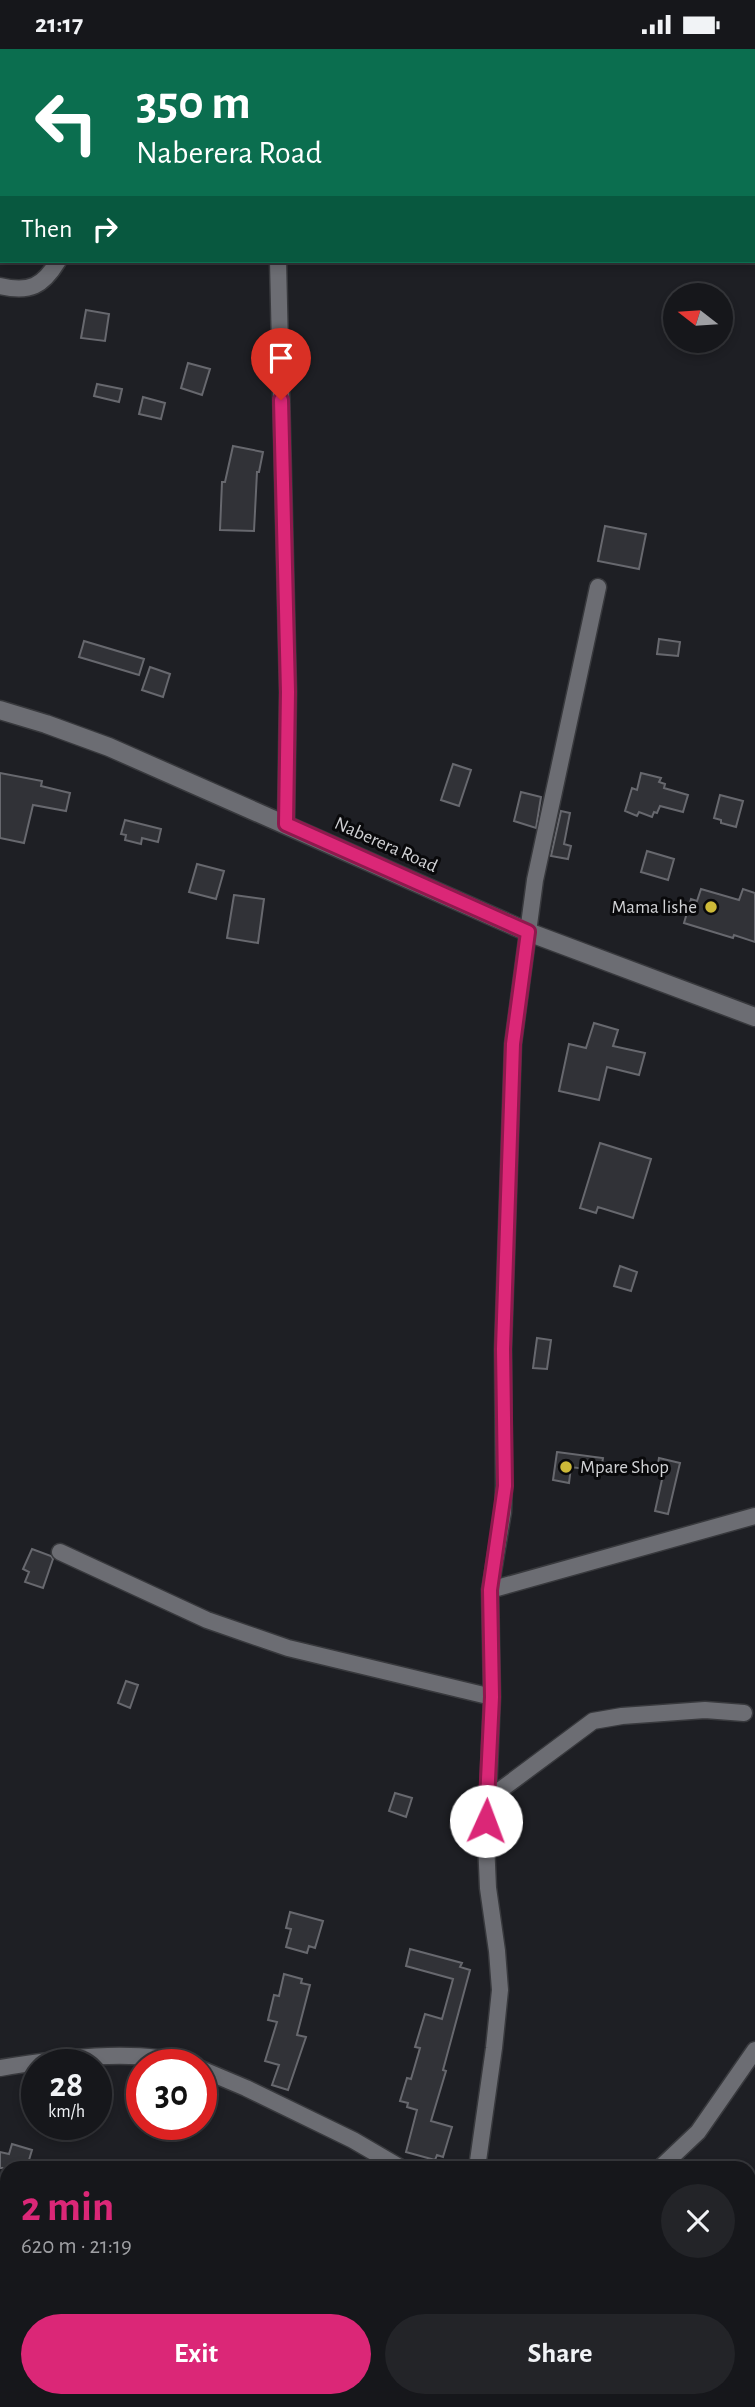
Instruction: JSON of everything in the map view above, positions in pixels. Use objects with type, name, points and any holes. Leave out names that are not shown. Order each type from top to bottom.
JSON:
[{"type":"street","points":[[0,286],[19,289],[34,287],[50,276],[57,263]]},
{"type":"street","points":[[278,263],[288,692],[286,824]]},
{"type":"street","points":[[478,2161],[500,1990],[488,1888],[486,1842],[492,1697],[490,1590],[505,1486],[503,1349],[513,1044],[535,880],[598,587]]},
{"type":"street","name":"Naberera Road","points":[[0,710],[46,723],[110,747],[528,932],[755,1017]]},
{"type":"street","points":[[490,1590],[755,1516]]},
{"type":"street","points":[[60,1552],[207,1620],[288,1648],[492,1697]]},
{"type":"street","points":[[487,1800],[593,1721],[622,1716],[705,1710],[744,1713]]},
{"type":"street","points":[[667,2161],[698,2132],[755,2050]]},
{"type":"street","points":[[0,2068],[44,2062],[126,2057]]},
{"type":"street","points":[[217,2076],[353,2140],[389,2161]]},
{"type":"building","points":[[86,310],[109,314],[105,341],[81,338]]},
{"type":"building","points":[[188,363],[210,369],[202,395],[181,388]]},
{"type":"building","points":[[97,384],[122,389],[119,402],[94,396]]},
{"type":"building","points":[[143,397],[165,403],[161,419],[139,414]]},
{"type":"building","points":[[233,446],[263,452],[257,472],[254,531],[220,530],[222,482],[225,482]]},
{"type":"building","points":[[605,526],[646,534],[639,569],[598,561]]},
{"type":"building","points":[[659,639],[680,642],[678,656],[657,654]]},
{"type":"building","points":[[84,641],[144,659],[139,675],[79,657]]},
{"type":"building","points":[[150,667],[170,674],[163,697],[142,690]]},
{"type":"building","points":[[453,764],[471,770],[459,806],[441,800]]},
{"type":"building","points":[[0,773],[42,781],[41,786],[70,793],[66,811],[33,805],[24,843],[0,838]]},
{"type":"building","points":[[641,773],[661,778],[659,782],[665,784],[664,788],[688,795],[683,812],[660,806],[652,817],[639,812],[637,816],[625,811],[632,788],[637,790]]},
{"type":"building","points":[[521,792],[541,797],[536,828],[514,821]]},
{"type":"building","points":[[720,795],[743,801],[736,827],[714,818]]},
{"type":"building","points":[[561,811],[570,813],[564,844],[571,846],[568,859],[551,856]]},
{"type":"building","points":[[125,820],[161,829],[158,842],[142,838],[141,844],[125,840],[126,835],[121,834]]},
{"type":"building","points":[[647,851],[674,859],[668,880],[641,872]]},
{"type":"building","points":[[197,864],[224,871],[216,899],[189,892]]},
{"type":"building","points":[[701,889],[739,900],[743,889],[755,893],[755,942],[684,923],[691,899],[697,901]]},
{"type":"building","points":[[234,895],[264,899],[258,943],[227,938]]},
{"type":"building","points":[[594,1023],[618,1030],[613,1046],[645,1053],[639,1075],[607,1067],[599,1100],[559,1091],[569,1044],[586,1048]]},
{"type":"building","points":[[600,1143],[651,1159],[633,1218],[598,1207],[596,1213],[580,1208]]},
{"type":"building","points":[[620,1266],[637,1272],[631,1291],[614,1286]]},
{"type":"building","points":[[537,1338],[551,1340],[547,1369],[533,1368]]},
{"type":"building","points":[[557,1452],[603,1458],[601,1471],[571,1467],[569,1483],[553,1480]]},
{"type":"building","points":[[659,1458],[680,1463],[668,1514],[655,1511],[663,1475],[656,1474]]},
{"type":"building","points":[[32,1549],[53,1559],[43,1588],[25,1582],[29,1572],[23,1569]]},
{"type":"building","points":[[126,1681],[138,1685],[130,1708],[118,1703]]},
{"type":"building","points":[[395,1793],[412,1798],[406,1817],[389,1811]]},
{"type":"building","points":[[290,1912],[323,1921],[315,1948],[309,1946],[307,1953],[286,1947],[291,1929],[286,1928]]},
{"type":"building","points":[[410,1949],[462,1963],[460,1967],[470,1970],[431,2121],[452,2127],[443,2157],[437,2155],[435,2160],[406,2152],[417,2110],[400,2101],[407,2078],[411,2079],[420,2048],[415,2047],[425,2014],[442,2019],[453,1979],[406,1966]]},
{"type":"building","points":[[284,1974],[302,1979],[301,1983],[310,1985],[297,2035],[306,2037],[288,2090],[272,2085],[279,2065],[265,2061],[277,2022],[268,2020],[274,1995],[279,1996]]},
{"type":"building","points":[[12,2144],[32,2150],[29,2160],[32,2161],[0,2161],[0,2152],[9,2154]]},
{"type":"place","name":"Mama lishe","points":[[711,907]]},
{"type":"place","name":"Mpare Shop","points":[[566,1467]]},
{"type":"route","points":[[281,400],[288,692],[286,824],[528,932],[513,1044],[503,1349],[505,1486],[490,1590],[492,1697],[486,1821]]}]
